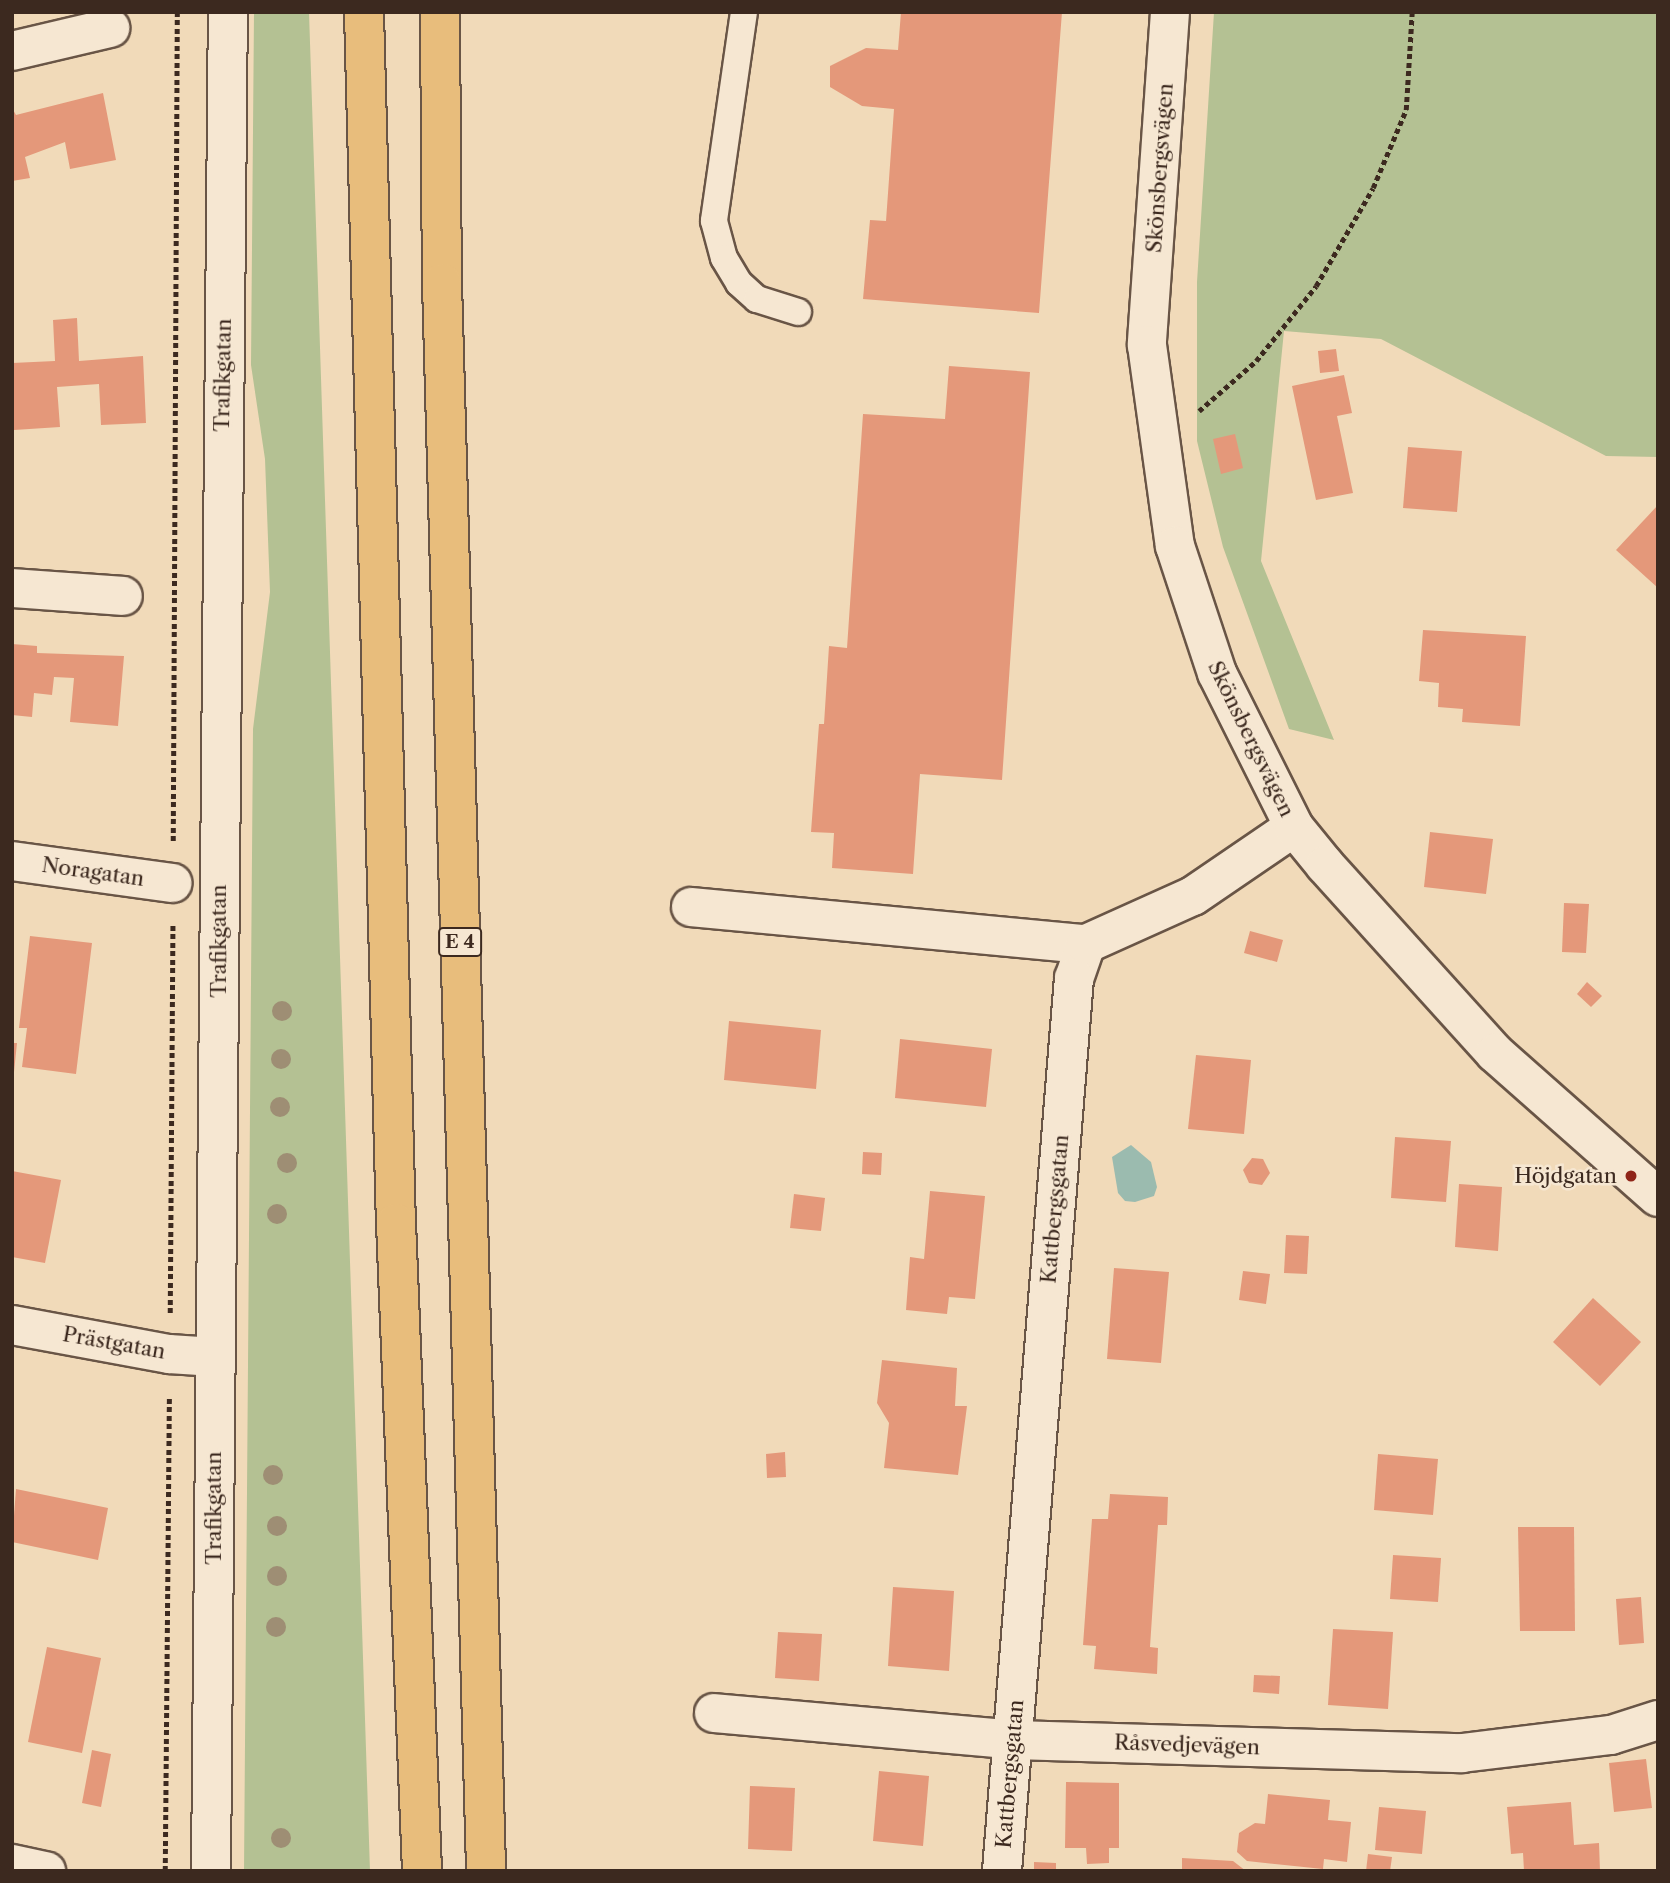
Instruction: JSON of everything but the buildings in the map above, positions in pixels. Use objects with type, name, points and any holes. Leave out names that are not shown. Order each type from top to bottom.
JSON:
[{"type":"highway","points":[[364,12],[396,1223],[422,1871]]},
{"type":"highway","name":"E 4","points":[[440,12],[442,283],[486,1871]]},
{"type":"street","name":"Trafikgatan","points":[[211,1871],[228,12]]},
{"type":"street","name":"Skönsbergsvägen","points":[[1170,12],[1147,345],[1157,438],[1175,546],[1217,673],[1294,827],[1495,1053],[1658,1197]]},
{"type":"street","points":[[12,51],[110,28]]},
{"type":"street","points":[[12,588],[122,596]]},
{"type":"street","points":[[691,907],[1086,944],[1193,896],[1294,827]]},
{"type":"street","name":"Noragatan","points":[[12,861],[173,883]]},
{"type":"street","name":"Kattbergsgatan","points":[[1002,1871],[1074,978],[1086,944]]},
{"type":"street","name":"Prästgatan","points":[[12,1325],[169,1354],[215,1357]]},
{"type":"street","name":"Råsvedjevägen","points":[[713,1713],[1014,1740],[1462,1753],[1611,1735],[1658,1720]]},
{"type":"street","points":[[12,1864],[46,1871]]},
{"type":"lane","points":[[744,12],[714,221],[724,258],[739,283],[757,299],[798,313]]},
{"type":"path","points":[[165,1871],[177,12]]},
{"type":"path","points":[[1157,438],[1185,422],[1256,361],[1316,286],[1373,188],[1406,110],[1412,12]]},
{"type":"green space","points":[[254,12],[309,12],[370,1871],[244,1871],[253,729],[270,592],[265,459],[251,365]]},
{"type":"green space","points":[[1214,12],[1658,12],[1658,457],[1606,456],[1381,339],[1284,331],[1261,561],[1334,740],[1289,729],[1223,547],[1197,441],[1197,282]]},
{"type":"shaded area","points":[[1131,1145],[1151,1162],[1157,1187],[1154,1196],[1135,1202],[1125,1201],[1118,1193],[1112,1157]]},
{"type":"place","name":"Höjdgatan","points":[[1631,1176]]}]
